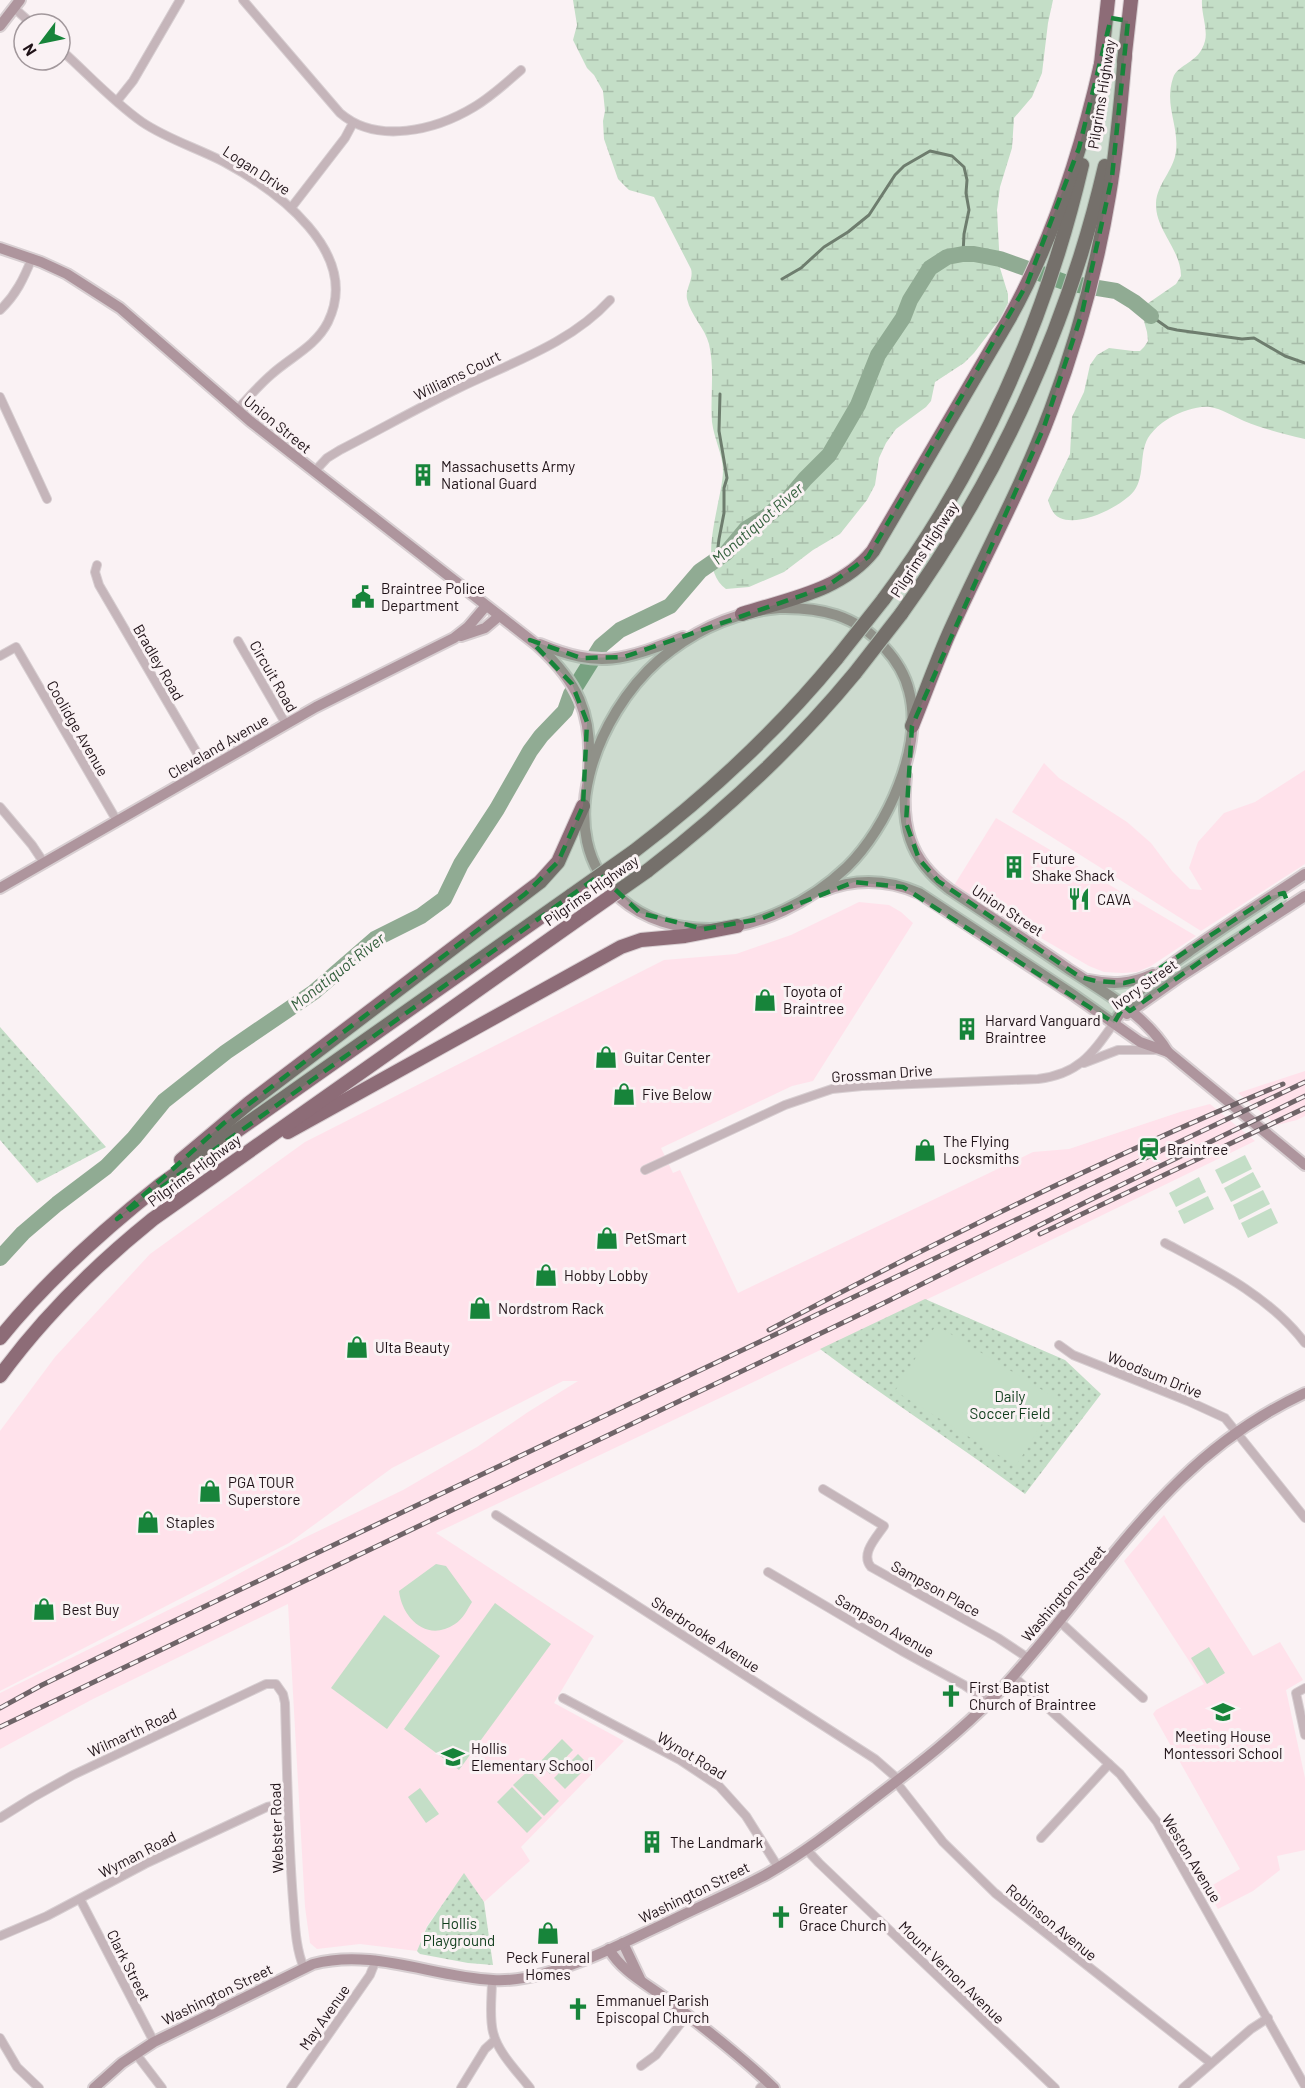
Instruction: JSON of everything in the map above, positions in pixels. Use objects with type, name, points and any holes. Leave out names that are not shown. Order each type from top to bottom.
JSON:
[{"type":"highway","name":"Pilgrims Highway","points":[[0,1338],[53,1278],[117,1219],[182,1169],[633,852],[694,804],[793,709],[837,658],[883,600],[927,535],[963,475],[1002,397],[1042,301],[1058,256],[1086,149],[1101,64],[1108,0]]},
{"type":"highway","name":"Pilgrims Highway","points":[[0,1376],[41,1326],[101,1264],[147,1225],[224,1168],[647,870],[709,821],[755,780],[804,731],[855,673],[901,614],[959,527],[1002,451],[1031,389],[1064,307],[1087,264],[1125,55],[1131,0]]},
{"type":"highway","points":[[742,614],[833,584],[864,562],[883,535],[1022,295],[1041,251],[1079,148],[1101,64]]},
{"type":"highway","points":[[912,726],[951,628],[1044,427],[1068,361],[1082,313],[1087,264]]},
{"type":"highway","points":[[117,1219],[224,1123],[540,882],[562,855],[583,806]]},
{"type":"highway","points":[[224,1168],[621,947],[641,940],[685,936],[737,926]]},
{"type":"main road","points":[[0,26],[17,4]]},
{"type":"main road","name":"Union Street","points":[[0,248],[32,258],[74,278],[120,308],[237,410],[485,607],[530,640],[562,671],[577,692],[584,707],[589,746],[586,789]]},
{"type":"main road","name":"Cleveland Avenue","points":[[454,638],[468,627],[485,607]]},
{"type":"main road","points":[[779,608],[825,611],[855,622],[881,643],[901,670],[909,690],[912,726],[909,751],[893,798],[866,846],[838,875],[799,903],[771,916],[737,926],[685,927],[650,917],[631,907],[609,886],[593,861],[584,835],[583,806],[586,789],[609,726],[632,690],[660,660],[708,627],[742,614],[779,608]]},
{"type":"main road","name":"Cleveland Avenue","points":[[0,888],[340,694],[454,638],[486,628],[498,617]]},
{"type":"main road","name":"Union Street","points":[[530,640],[574,657],[598,660],[617,659],[708,627]]},
{"type":"main road","name":"Union Street","points":[[909,751],[904,793],[906,823],[912,845],[923,865],[949,890],[1127,1009],[1154,1031],[1163,1051]]},
{"type":"main road","name":"Ivory Street","points":[[1114,1023],[1127,1009],[1140,989],[1166,967],[1305,874]]},
{"type":"main road","name":"Union Street","points":[[799,903],[826,890],[854,882],[879,882],[903,886],[940,906],[1140,1042],[1163,1051],[1305,1166]]},
{"type":"main road","points":[[1206,960],[1252,924],[1282,906],[1288,898],[1284,893],[1271,896]]},
{"type":"main road","name":"Ivory Street","points":[[1127,1009],[1305,896]]},
{"type":"main road","points":[[1080,976],[1103,983],[1124,983],[1145,978],[1166,967]]},
{"type":"main road","name":"Washington Street","points":[[94,2088],[136,2054],[154,2043],[318,1963],[340,1959],[376,1960],[466,1977],[492,1980],[519,1978],[547,1972],[623,1943],[778,1867],[807,1849],[950,1739],[1013,1676],[1164,1496],[1201,1461],[1238,1432],[1305,1392]]},
{"type":"main road","points":[[623,1943],[640,1979]]},
{"type":"main road","points":[[609,1949],[622,1968],[640,1979],[732,2050],[767,2086]]},
{"type":"street","points":[[117,101],[133,81],[180,0]]},
{"type":"street","points":[[243,0],[336,108],[354,123],[371,129],[407,130],[431,126],[461,115],[521,70]]},
{"type":"street","name":"Logan Drive","points":[[72,60],[148,126],[248,176],[291,208],[316,236],[327,254],[335,282],[333,309],[328,321],[318,336],[263,382],[237,410]]},
{"type":"street","points":[[291,208],[354,123]]},
{"type":"street","points":[[0,310],[20,285],[32,258]]},
{"type":"street","name":"Williams Court","points":[[314,472],[327,458],[340,450],[447,394],[563,338],[590,320],[610,300]]},
{"type":"street","points":[[0,398],[46,499]]},
{"type":"street","name":"Bradley Road","points":[[97,565],[95,572],[99,585],[207,770]]},
{"type":"street","name":"Circuit Road","points":[[238,641],[286,724]]},
{"type":"street","name":"Coolidge Avenue","points":[[0,656],[16,647],[117,821]]},
{"type":"street","points":[[0,807],[44,863]]},
{"type":"street","name":"Grossman Drive","points":[[645,1170],[785,1105],[832,1089],[1038,1079],[1058,1076],[1080,1064],[1091,1054],[1114,1023]]},
{"type":"street","points":[[1080,1064],[1118,1050],[1163,1051]]},
{"type":"street","points":[[1165,1243],[1241,1286],[1279,1314],[1305,1343]]},
{"type":"street","name":"Woodsum Drive","points":[[1059,1345],[1072,1355],[1221,1415],[1238,1432],[1305,1518]]},
{"type":"street","name":"Sampson Place","points":[[823,1489],[884,1526],[868,1551],[869,1565],[1004,1641],[1028,1658]]},
{"type":"street","name":"Sherbrooke Avenue","points":[[496,1515],[875,1758],[897,1781]]},
{"type":"street","name":"Sampson Avenue","points":[[768,1572],[964,1685],[989,1702]]},
{"type":"street","points":[[1059,1621],[1143,1698]]},
{"type":"street","name":"Weston Avenue","points":[[1013,1676],[1109,1764],[1133,1790],[1165,1835],[1305,2086]]},
{"type":"street","name":"Wilmarth Road","points":[[0,1818],[32,1797],[73,1775],[263,1685],[273,1683],[279,1687]]},
{"type":"street","name":"Webster Road","points":[[279,1687],[285,1703],[290,1862],[299,1952],[304,1968]]},
{"type":"street","points":[[1305,1688],[1296,1693],[1305,1735]]},
{"type":"street","name":"Wynot Road","points":[[563,1698],[680,1760],[719,1786],[747,1816],[778,1867]]},
{"type":"street","points":[[1041,1838],[1109,1764]]},
{"type":"street","name":"Robinson Avenue","points":[[897,1781],[935,1833],[995,1893],[1210,2064]]},
{"type":"street","name":"Wyman Road","points":[[0,1935],[40,1919],[145,1864],[267,1807],[288,1803]]},
{"type":"street","name":"Mount Vernon Avenue","points":[[807,1849],[1055,2088]]},
{"type":"street","name":"Clark Street","points":[[80,1899],[154,2043]]},
{"type":"street","name":"May Avenue","points":[[291,2088],[370,1975],[376,1960]]},
{"type":"street","points":[[492,1980],[492,2022],[495,2040],[530,2088]]},
{"type":"street","points":[[641,2067],[656,2055],[687,2015]]},
{"type":"street","points":[[1183,2088],[1251,2029],[1268,2018]]},
{"type":"street","points":[[0,2038],[17,2067],[39,2088]]},
{"type":"street","points":[[461,2088],[485,2049],[495,2040]]},
{"type":"street","points":[[136,2054],[162,2088]]},
{"type":"highlighted area","points":[[1111,18],[1128,21],[1112,177],[1082,313],[1044,427],[912,726],[906,823],[919,859],[938,881],[1080,977],[1096,981],[1124,983],[1145,978],[1271,896],[1284,893],[1287,901],[1130,1011],[1124,1006],[1114,1023],[903,887],[854,882],[760,919],[704,929],[640,913],[600,875],[117,1219],[224,1123],[525,894],[558,862],[583,806],[587,722],[572,684],[530,640],[581,658],[624,657],[826,587],[868,557],[1027,284],[1079,148]]},
{"type":"shaded area","points":[[1044,763],[1059,778],[1127,822],[1151,843],[1172,871],[1190,889],[1202,890],[1189,868],[1198,842],[1224,813],[1255,802],[1305,770],[1305,864],[1201,931],[1012,812]]},
{"type":"shaded area","points":[[996,818],[1196,936],[1151,966],[1137,972],[1104,972],[1089,966],[953,887]]},
{"type":"shaded area","points":[[859,902],[889,905],[913,923],[813,1081],[792,1086],[661,1148],[673,1173],[680,1170],[738,1293],[1033,1152],[1069,1149],[1210,1104],[1255,1141],[436,1533],[594,1636],[554,1703],[624,1741],[521,1847],[530,1861],[484,1902],[464,1874],[427,1926],[417,1951],[360,1944],[317,1949],[310,1943],[305,1907],[288,1604],[93,1699],[0,1749],[0,1693],[213,1588],[304,1538],[403,1490],[477,1447],[578,1381],[563,1381],[392,1468],[289,1543],[0,1691],[0,1431],[55,1357],[150,1254],[305,1142],[664,960],[736,954],[791,935]]},
{"type":"shaded area","points":[[1305,1071],[1305,1116],[1297,1120],[1277,1125],[1238,1093]]},
{"type":"shaded area","name":"Meeting House Montessori School","points":[[1164,1515],[1253,1656],[1280,1642],[1303,1680],[1286,1690],[1305,1778],[1305,1850],[1277,1856],[1280,1870],[1253,1891],[1218,1909],[1206,1889],[1240,1869],[1153,1714],[1156,1710],[1204,1684],[1124,1561]]},
{"type":"green space","points":[[573,0],[1053,0],[1042,73],[1032,97],[1014,118],[1012,148],[1000,187],[997,210],[1000,268],[1008,294],[1008,303],[1000,319],[964,363],[935,382],[931,401],[926,407],[896,429],[879,458],[875,485],[867,500],[840,534],[813,550],[784,572],[749,587],[726,589],[717,579],[712,566],[712,534],[722,485],[723,465],[712,422],[712,364],[709,344],[687,299],[691,269],[654,197],[629,190],[618,179],[604,139],[603,91],[587,68],[573,40],[577,25]]},
{"type":"green space","points":[[1202,0],[1305,0],[1305,439],[1244,421],[1214,408],[1188,410],[1167,419],[1150,435],[1144,448],[1138,485],[1128,497],[1110,509],[1089,518],[1068,520],[1060,518],[1054,513],[1048,500],[1070,454],[1072,417],[1084,392],[1090,365],[1097,355],[1109,348],[1140,351],[1148,341],[1142,314],[1144,306],[1176,284],[1181,276],[1177,257],[1159,222],[1156,203],[1159,190],[1175,158],[1176,151],[1176,133],[1170,98],[1173,78],[1179,69],[1194,59],[1205,41]]},
{"type":"green space","points":[[0,1027],[106,1147],[37,1183],[0,1140]]},
{"type":"green space","points":[[1245,1155],[1252,1169],[1222,1184],[1215,1170]]},
{"type":"green space","points":[[1253,1172],[1261,1187],[1231,1202],[1224,1188]]},
{"type":"green space","points":[[1199,1177],[1206,1192],[1176,1207],[1169,1193]]},
{"type":"green space","points":[[1263,1190],[1270,1204],[1239,1220],[1233,1205]]},
{"type":"green space","points":[[1208,1196],[1214,1209],[1184,1224],[1178,1211]]},
{"type":"green space","points":[[1271,1208],[1278,1223],[1248,1238],[1241,1223]]},
{"type":"green space","name":"Daily Soccer Field","points":[[925,1299],[1065,1360],[1101,1394],[1025,1494],[820,1349]]},
{"type":"green space","points":[[936,1325],[1057,1399],[1016,1466],[895,1391]]},
{"type":"green space","points":[[436,1564],[446,1566],[472,1602],[458,1622],[435,1631],[418,1625],[411,1618],[401,1601],[399,1591]]},
{"type":"green space","points":[[495,1603],[551,1644],[459,1770],[404,1729]]},
{"type":"green space","points":[[384,1615],[440,1656],[387,1729],[331,1688]]},
{"type":"green space","points":[[1209,1647],[1225,1673],[1207,1684],[1191,1658]]},
{"type":"green space","points":[[562,1739],[573,1750],[550,1774],[539,1763]]},
{"type":"green space","points":[[578,1754],[589,1765],[565,1789],[554,1778]]},
{"type":"green space","points":[[529,1770],[559,1801],[544,1816],[513,1785]]},
{"type":"green space","points":[[512,1787],[542,1818],[527,1833],[497,1802]]},
{"type":"green space","points":[[420,1788],[439,1814],[426,1823],[408,1797]]},
{"type":"green space","name":"Hollis Playground","points":[[464,1873],[484,1902],[493,1965],[468,1963],[420,1954],[417,1951],[427,1927]]},
{"type":"waterway","points":[[782,279],[801,268],[824,247],[869,215],[895,175],[904,166],[930,151],[952,156],[964,167],[969,210],[963,254]]},
{"type":"waterway","name":"Monatiquot River","points":[[0,1258],[23,1233],[106,1167],[134,1138],[164,1101],[226,1052],[314,992],[375,939],[421,916],[444,899],[461,864],[497,809],[530,751],[565,711],[571,694],[601,646],[620,630],[670,606],[700,571],[726,553],[746,529],[789,498],[829,455],[858,405],[878,355],[903,318],[910,300],[930,268],[947,257],[963,254],[1000,259],[1067,283],[1116,291],[1151,316]]},
{"type":"waterway","name":"Monatiquot River","points":[[1151,316],[1168,328],[1177,330],[1242,339],[1254,338],[1285,356],[1305,363]]},
{"type":"waterway","points":[[720,394],[719,431],[727,478],[718,547],[721,557]]},
{"type":"railway","points":[[0,1708],[151,1632],[1305,1082]]},
{"type":"railway","points":[[769,1330],[895,1264],[1087,1170],[1283,1084]]},
{"type":"railway","points":[[0,1727],[888,1301],[1305,1096]]},
{"type":"railway","points":[[1040,1234],[1305,1108]]},
{"type":"place","name":"Massachusetts Army National Guard","points":[[423,475]]},
{"type":"place","name":"Braintree Police Department","points":[[363,597]]},
{"type":"place","name":"Future Shake Shack","points":[[1014,867]]},
{"type":"place","name":"CAVA","points":[[1079,899]]},
{"type":"place","name":"Toyota of Braintree","points":[[765,1000]]},
{"type":"place","name":"Harvard Vanguard Braintree","points":[[967,1029]]},
{"type":"place","name":"Guitar Center","points":[[606,1057]]},
{"type":"place","name":"Five Below","points":[[624,1094]]},
{"type":"place","name":"Braintree","points":[[1149,1149]]},
{"type":"place","name":"The Flying Locksmiths","points":[[925,1150]]},
{"type":"place","name":"PetSmart","points":[[607,1238]]},
{"type":"place","name":"Hobby Lobby","points":[[546,1275]]},
{"type":"place","name":"Nordstrom Rack","points":[[480,1308]]},
{"type":"place","name":"Ulta Beauty","points":[[357,1347]]},
{"type":"place","name":"PGA TOUR Superstore","points":[[210,1491]]},
{"type":"place","name":"Staples","points":[[148,1522]]},
{"type":"place","name":"Best Buy","points":[[44,1609]]},
{"type":"place","name":"First Baptist Church of Braintree","points":[[951,1696]]},
{"type":"place","name":"Meeting House Montessori School","points":[[1223,1712]]},
{"type":"place","name":"Hollis Elementary School","points":[[453,1757]]},
{"type":"place","name":"The Landmark","points":[[652,1842]]},
{"type":"place","name":"Greater Grace Church","points":[[781,1917]]},
{"type":"place","name":"Peck Funeral Homes","points":[[548,1933]]},
{"type":"place","name":"Emmanuel Parish Episcopal Church","points":[[578,2009]]}]
